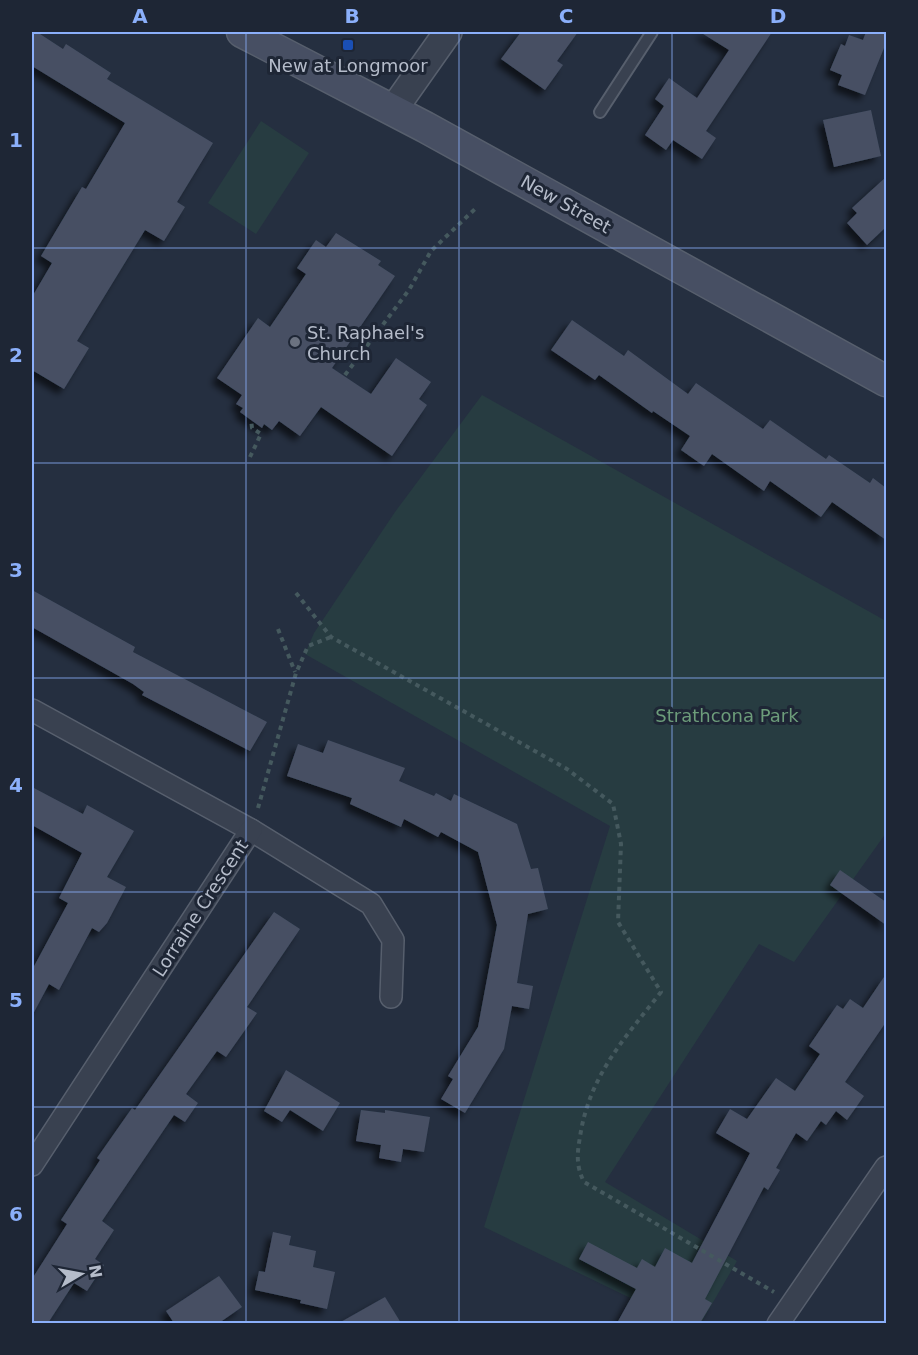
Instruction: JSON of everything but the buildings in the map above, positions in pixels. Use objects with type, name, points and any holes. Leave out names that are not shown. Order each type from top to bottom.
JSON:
[{"type":"main road","name":"New Street","points":[[242,32],[393,110],[886,381]]},
{"type":"street","points":[[393,110],[448,32]]},
{"type":"street","name":"Lorraine Crescent","points":[[32,710],[251,830],[32,1165]]},
{"type":"street","points":[[251,830],[371,904],[393,940],[391,997]]},
{"type":"street","points":[[778,1323],[886,1167]]},
{"type":"lane","points":[[600,112],[652,32]]},
{"type":"path","points":[[345,375],[409,290],[431,251],[476,208]]},
{"type":"path","points":[[250,457],[261,434],[252,428],[251,420]]},
{"type":"path","points":[[296,593],[331,637],[567,769],[613,804],[621,844],[618,922],[661,992],[602,1069],[591,1091],[582,1125],[577,1158],[579,1171],[584,1182],[792,1303]]},
{"type":"path","points":[[278,629],[296,673]]},
{"type":"path","points":[[251,830],[296,673],[308,646],[331,637]]},
{"type":"green space","points":[[261,121],[309,153],[256,234],[208,203]]},
{"type":"green space","name":"Strathcona Park","points":[[482,395],[886,621],[886,833],[794,962],[759,944],[605,1182],[737,1261],[701,1323],[682,1323],[484,1227],[610,826],[305,654],[314,633],[395,512]]},
{"type":"place","name":"New at Longmoor","points":[[348,45]]},
{"type":"place","name":"St. Raphael's Church","points":[[295,342]]}]
